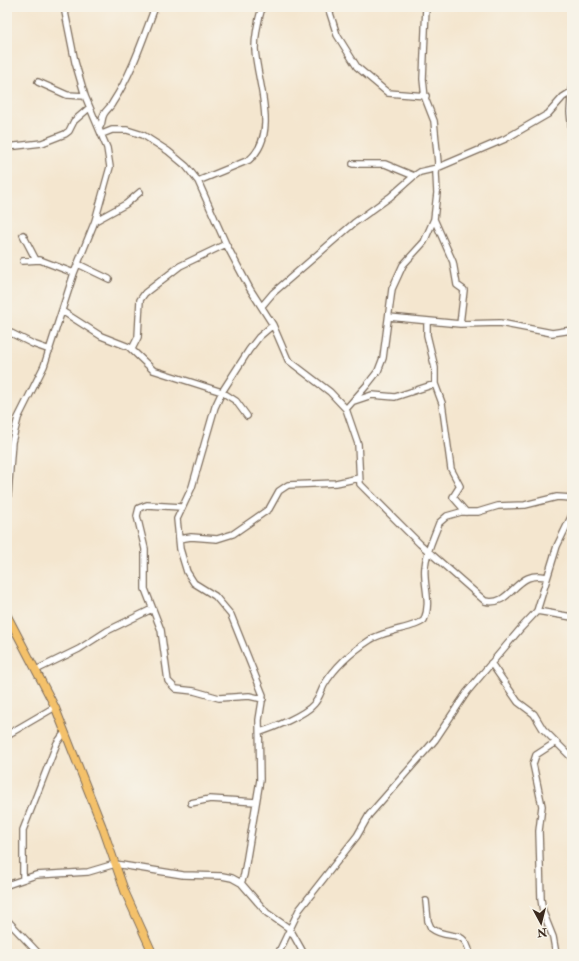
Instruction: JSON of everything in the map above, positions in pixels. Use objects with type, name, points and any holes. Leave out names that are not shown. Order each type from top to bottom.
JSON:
[{"type":"main road","points":[[7,615],[55,707],[97,812],[125,892],[153,954]]},
{"type":"street","points":[[7,508],[14,431],[50,350],[74,272],[95,221],[110,167],[107,148],[89,108],[75,62],[64,7]]},
{"type":"street","points":[[100,131],[102,116],[114,102],[140,50],[143,36],[156,7]]},
{"type":"street","points":[[198,181],[249,160],[255,156],[264,134],[265,119],[255,34],[262,7]]},
{"type":"street","points":[[328,7],[337,35],[357,67],[388,93],[426,96]]},
{"type":"street","points":[[346,409],[378,371],[384,358],[387,343],[388,317],[392,289],[403,265],[424,242],[434,219],[437,193],[438,159],[434,121],[425,98],[423,78],[426,7]]},
{"type":"street","points":[[38,82],[67,95],[85,96]]},
{"type":"street","points":[[572,84],[572,132]]},
{"type":"street","points":[[262,306],[273,293],[354,223],[390,197],[414,176],[425,170],[437,168],[505,139],[548,114],[563,97],[571,92]]},
{"type":"street","points":[[7,147],[42,143],[65,134],[69,131],[74,121],[89,108]]},
{"type":"street","points":[[100,131],[127,130],[143,135],[168,151],[186,166],[198,181],[226,244],[250,289],[273,325],[291,364],[330,392],[346,409],[358,444],[360,484],[429,552],[485,601],[490,602],[506,597],[527,578],[534,576],[548,577]]},
{"type":"street","points":[[352,164],[385,164],[414,176]]},
{"type":"street","points":[[95,221],[126,204],[140,192]]},
{"type":"street","points":[[434,219],[453,262],[457,285],[464,290],[460,324]]},
{"type":"street","points":[[23,235],[36,260]]},
{"type":"street","points":[[132,349],[138,337],[140,300],[145,293],[180,266],[226,244]]},
{"type":"street","points":[[23,261],[36,260],[74,272]]},
{"type":"street","points":[[78,264],[109,279]]},
{"type":"street","points":[[62,311],[101,336],[132,349],[145,364],[153,370],[222,392],[236,401],[247,416]]},
{"type":"street","points":[[388,317],[460,324],[500,323],[552,333],[572,330]]},
{"type":"street","points":[[427,321],[427,335],[435,368],[435,384],[442,403],[451,469],[460,486],[453,496],[466,512]]},
{"type":"street","points":[[241,883],[244,875],[260,780],[262,699],[260,687],[231,615],[215,596],[194,583],[183,560],[177,518],[192,487],[215,407],[222,392],[249,350],[259,337],[273,325]]},
{"type":"street","points":[[7,331],[33,344],[50,350]]},
{"type":"street","points":[[353,401],[372,395],[395,397],[435,384]]},
{"type":"street","points":[[179,539],[191,537],[217,539],[233,534],[269,509],[279,491],[288,485],[336,484],[359,478]]},
{"type":"street","points":[[260,732],[279,726],[314,704],[333,672],[371,639],[397,629],[419,624],[424,620],[428,599],[425,569],[439,523],[443,518],[466,512],[478,512],[498,506],[525,505],[557,497],[572,498]]},
{"type":"street","points":[[181,507],[147,505],[139,508],[138,511],[138,524],[145,549],[145,589],[161,630],[167,677],[172,686],[181,690],[194,691],[219,698],[249,696],[262,699]]},
{"type":"street","points":[[278,954],[290,929],[308,898],[345,851],[369,815],[435,740],[467,692],[537,611],[557,546],[572,515]]},
{"type":"street","points":[[36,670],[79,649],[107,631],[152,609]]},
{"type":"street","points":[[537,611],[572,617]]},
{"type":"street","points":[[491,663],[518,702],[534,714],[543,729],[572,758]]},
{"type":"street","points":[[7,735],[55,707]]},
{"type":"street","points":[[23,878],[23,830],[57,743],[65,732]]},
{"type":"street","points":[[556,742],[536,755],[533,764],[542,806],[539,831],[541,899],[543,912],[553,937],[556,954]]},
{"type":"street","points":[[191,802],[210,799],[256,802]]},
{"type":"street","points":[[7,885],[23,878],[49,874],[88,872],[115,864],[183,875],[222,876],[232,878],[241,883],[267,913],[290,929],[304,954]]},
{"type":"street","points":[[426,901],[431,928],[440,933],[463,938],[470,954]]},
{"type":"street","points":[[7,920],[40,954]]}]
